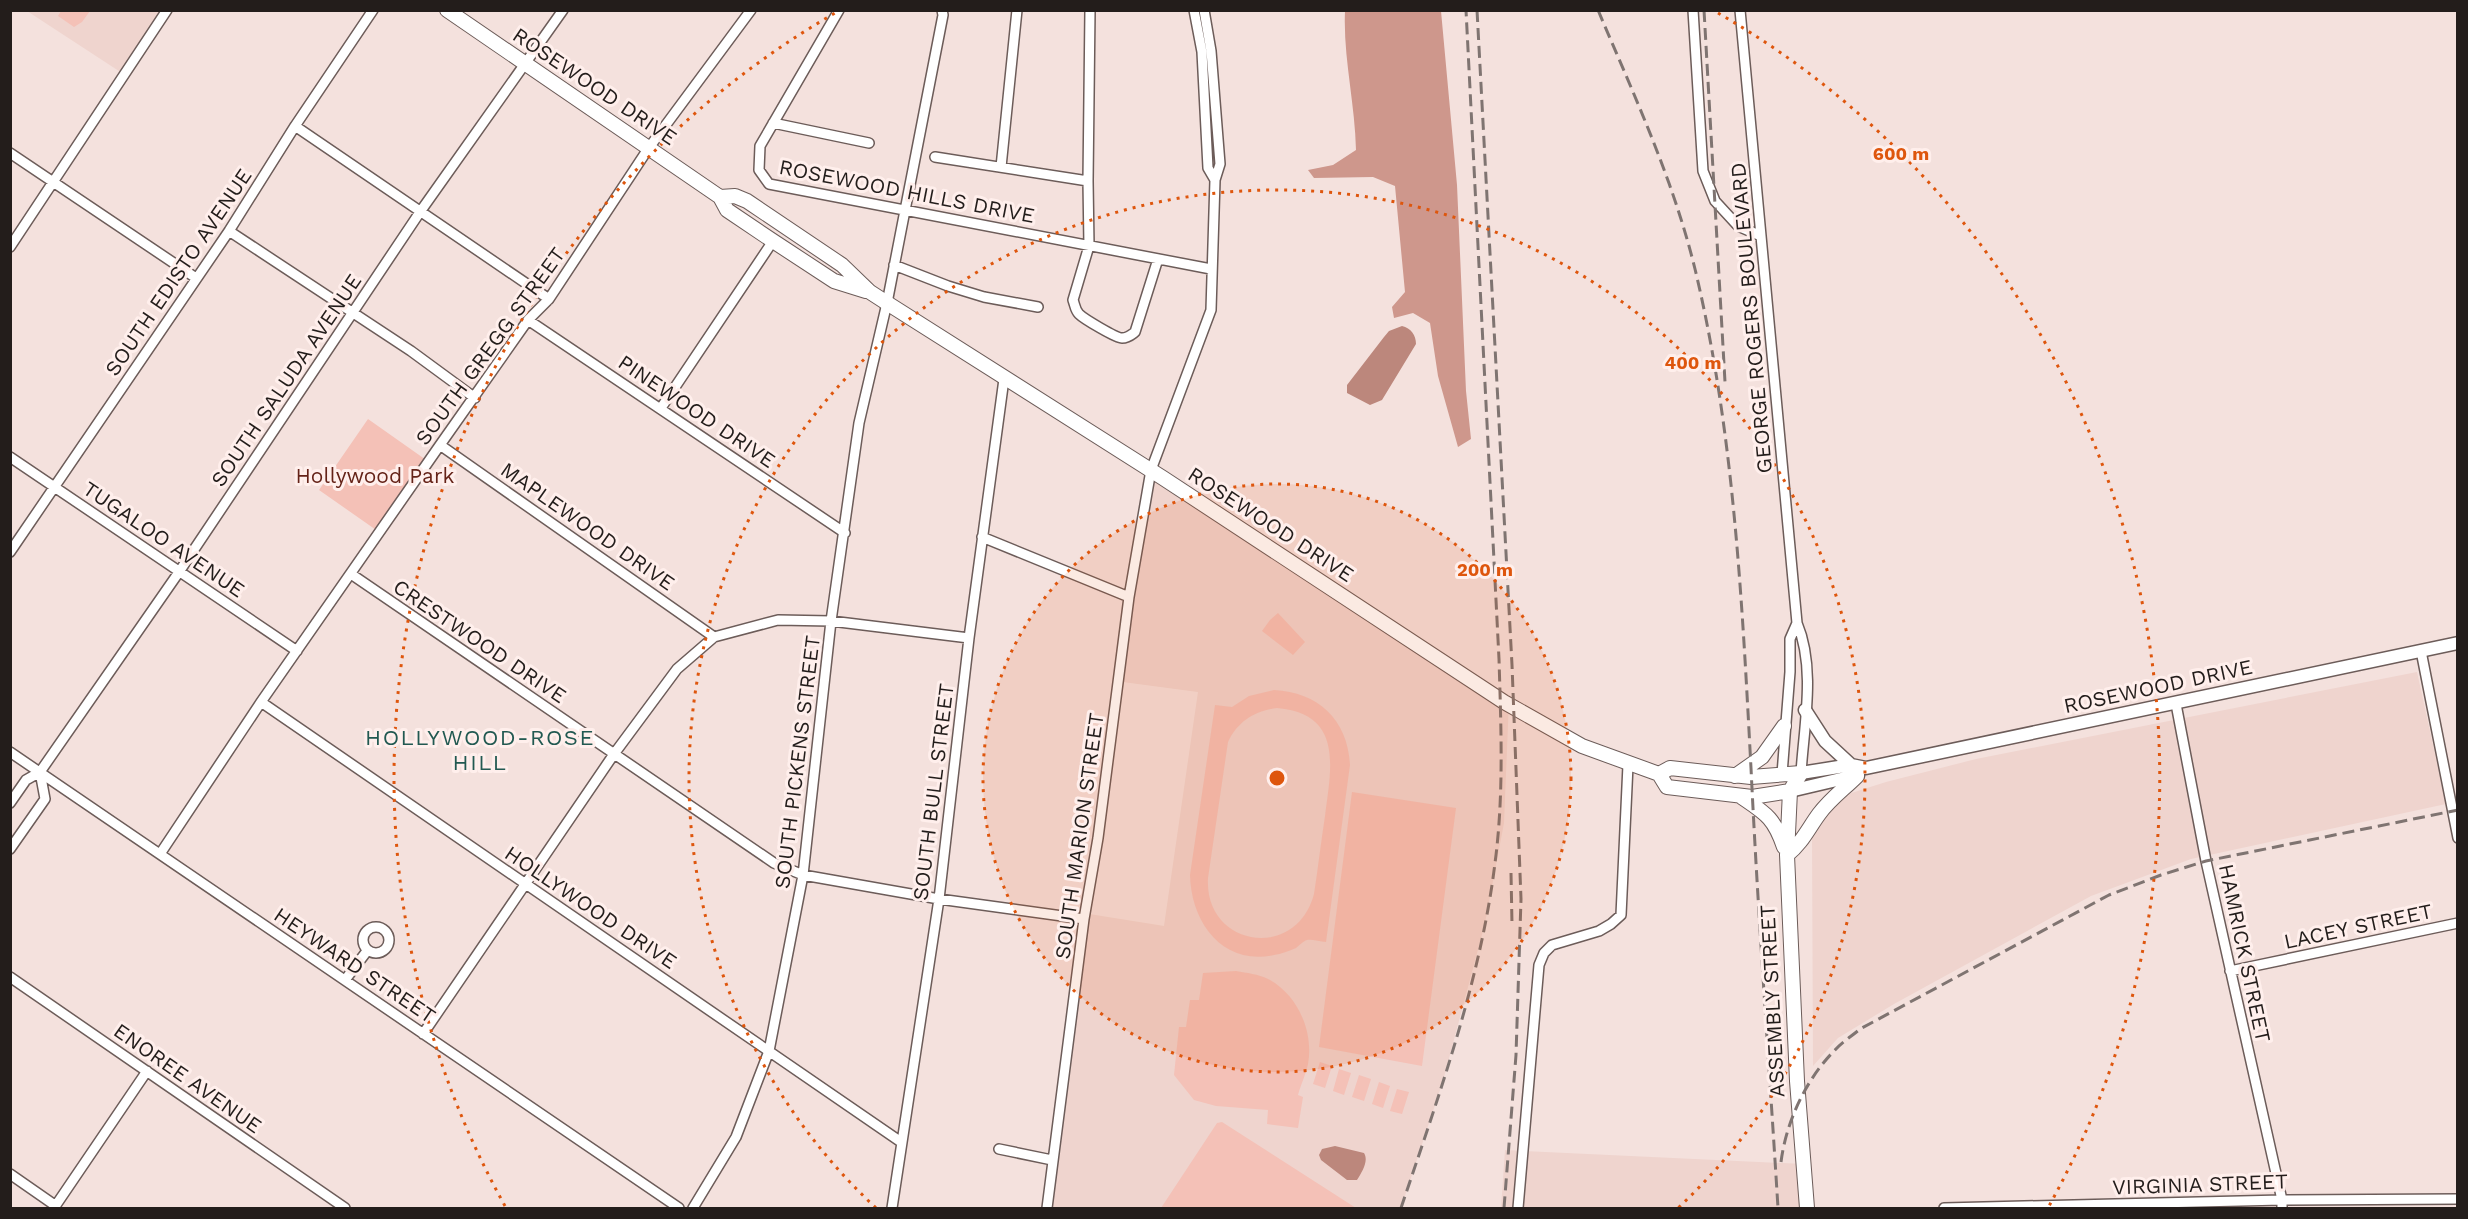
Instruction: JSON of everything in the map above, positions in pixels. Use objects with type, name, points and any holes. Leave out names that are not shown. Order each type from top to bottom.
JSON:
[{"type":"main road","name":"ROSEWOOD DRIVE","points":[[447,10],[720,197],[727,210],[773,241],[834,281],[870,292]]},
{"type":"main road","name":"ROSEWOOD DRIVE","points":[[720,197],[735,196],[747,201],[842,265],[870,292],[1151,470],[1499,699],[1582,746],[1628,765],[1659,774],[1667,788],[1752,797],[1790,791],[1858,770],[2457,643]]},
{"type":"main road","points":[[1740,796],[1770,817],[1778,829],[1786,855],[1800,844],[1818,815],[1858,770],[1825,741],[1805,710]]},
{"type":"main road","points":[[1736,776],[1762,757],[1784,726]]},
{"type":"main road","name":"ROSEWOOD DRIVE","points":[[1659,774],[1670,768],[1751,777],[1858,770]]},
{"type":"main road","name":"ASSEMBLY STREET","points":[[1801,773],[1790,791],[1786,855],[1797,1081],[1807,1209]]},
{"type":"main road","name":"ASSEMBLY STREET","points":[[1782,774],[1790,791]]},
{"type":"street","points":[[10,247],[168,10]]},
{"type":"street","name":"SOUTH EDISTO AVENUE","points":[[10,552],[229,231],[295,126],[373,10]]},
{"type":"street","name":"SOUTH SALUDA AVENUE","points":[[10,802],[26,780],[40,772],[179,572],[420,212],[563,10]]},
{"type":"street","name":"SOUTH GREGG STREET","points":[[160,854],[261,702],[440,445],[528,320],[549,299],[648,149],[751,10]]},
{"type":"street","name":"ROSEWOOD HILLS DRIVE","points":[[839,10],[760,146],[759,170],[769,184],[1211,269]]},
{"type":"street","points":[[1001,167],[1017,10]]},
{"type":"street","points":[[1090,10],[1089,246],[1073,300],[1076,309],[1080,315],[1117,337],[1124,338],[1135,332],[1158,259]]},
{"type":"street","points":[[1194,10],[1202,52],[1208,168],[1215,180]]},
{"type":"street","points":[[1204,10],[1211,51],[1220,164],[1215,180]]},
{"type":"street","points":[[1693,10],[1702,171],[1715,201],[1738,226],[1761,236]]},
{"type":"street","name":"GEORGE ROGERS BOULEVARD","points":[[1740,10],[1797,622],[1804,639],[1807,664],[1801,773]]},
{"type":"street","points":[[887,303],[944,12]]},
{"type":"street","points":[[773,123],[869,143]]},
{"type":"street","points":[[295,126],[549,299]]},
{"type":"street","points":[[10,153],[196,278]]},
{"type":"street","points":[[935,157],[1088,181]]},
{"type":"street","name":"SOUTH MARION STREET","points":[[1047,1209],[1084,919],[1098,838],[1129,597],[1151,470],[1211,310],[1215,180]]},
{"type":"street","points":[[229,231],[354,313],[475,398]]},
{"type":"street","points":[[661,408],[773,241]]},
{"type":"street","points":[[894,265],[984,297],[1038,307]]},
{"type":"street","name":"SOUTH PICKENS STREET","points":[[693,1209],[736,1137],[769,1051],[803,875],[831,621],[860,423],[887,303]]},
{"type":"street","name":"PINEWOOD DRIVE","points":[[528,320],[845,534]]},
{"type":"street","name":"SOUTH BULL STREET","points":[[892,1209],[939,899],[969,639],[1004,379]]},
{"type":"street","name":"MAPLEWOOD DRIVE","points":[[440,445],[714,637]]},
{"type":"street","name":"TUGALOO AVENUE","points":[[10,457],[297,651]]},
{"type":"street","points":[[982,537],[1129,597]]},
{"type":"street","name":"CRESTWOOD DRIVE","points":[[351,574],[774,863],[803,875],[939,899],[1084,919]]},
{"type":"street","points":[[423,1034],[614,754],[677,669],[714,637],[778,620],[831,621],[969,639]]},
{"type":"street","name":"GEORGE ROGERS BOULEVARD","points":[[1782,774],[1790,672],[1790,639],[1797,622]]},
{"type":"street","points":[[2421,651],[2457,838]]},
{"type":"street","name":"HOLLYWOOD DRIVE","points":[[261,702],[901,1142]]},
{"type":"street","name":"HAMRICK STREET","points":[[2176,704],[2230,971],[2282,1204]]},
{"type":"street","name":"HEYWARD STREET","points":[[10,752],[679,1209]]},
{"type":"street","points":[[1518,1209],[1539,965],[1544,953],[1552,945],[1599,931],[1621,915],[1628,765]]},
{"type":"street","points":[[10,849],[45,799],[40,772]]},
{"type":"street","name":"LACEY STREET","points":[[2230,971],[2457,923]]},
{"type":"street","points":[[345,980],[367,951]]},
{"type":"street","name":"ENOREE AVENUE","points":[[10,977],[345,1209]]},
{"type":"street","points":[[10,1174],[55,1207],[147,1071]]},
{"type":"street","points":[[999,1149],[1052,1160]]},
{"type":"street","name":"VIRGINIA STREET","points":[[1944,1209],[2457,1199]]},
{"type":"shaded area","points":[[27,11],[167,11],[125,75]]},
{"type":"shaded area","points":[[1345,11],[1441,11],[1457,185],[1466,391],[1471,439],[1458,447],[1438,376],[1430,323],[1413,313],[1394,318],[1392,307],[1405,292],[1395,186],[1373,177],[1314,178],[1308,170],[1333,165],[1356,150]]},
{"type":"shaded area","points":[[1402,326],[1412,332],[1416,344],[1382,400],[1370,405],[1347,393],[1347,385],[1384,337],[1389,331]]},
{"type":"shaded area","points":[[1153,467],[1509,700],[1504,823],[1485,923],[1443,1081],[1401,1208],[1046,1208],[1089,914],[1164,926],[1198,692],[1123,682]]},
{"type":"shaded area","points":[[2417,672],[2446,804],[2191,859],[2091,896],[1894,1004],[1838,1038],[1813,1066],[1812,837],[1822,815],[1842,796],[1976,759]]},
{"type":"shaded area","points":[[1335,1146],[1364,1153],[1365,1163],[1357,1180],[1347,1180],[1321,1160],[1319,1155],[1322,1149]]},
{"type":"shaded area","points":[[1505,1150],[1804,1164],[1808,1208],[1501,1208]]},
{"type":"green space","points":[[61,10],[90,11],[82,22],[74,27],[58,16]]},
{"type":"green space","name":"Hollywood Park","points":[[368,419],[429,462],[379,532],[319,490]]},
{"type":"green space","points":[[1278,613],[1305,642],[1293,655],[1262,631]]},
{"type":"green space","points":[[1274,690],[1304,696],[1317,703],[1337,722],[1348,749],[1350,765],[1326,942],[1307,940],[1285,952],[1256,957],[1239,954],[1225,947],[1213,937],[1203,924],[1196,909],[1190,875],[1215,705],[1232,707],[1249,696]],"holes":[[[1277,708],[1299,712],[1314,721],[1323,732],[1330,762],[1314,894],[1304,916],[1289,930],[1271,937],[1253,937],[1235,931],[1220,919],[1211,901],[1208,878],[1228,742],[1242,723],[1261,712]]]},
{"type":"green space","points":[[1352,792],[1456,808],[1422,1066],[1319,1047]]},
{"type":"green space","points":[[1236,971],[1260,976],[1278,986],[1295,1004],[1306,1027],[1309,1051],[1307,1068],[1298,1095],[1303,1097],[1298,1128],[1267,1124],[1268,1110],[1216,1106],[1194,1100],[1174,1075],[1179,1027],[1186,1027],[1190,1000],[1199,1000],[1203,973]]},
{"type":"green space","points":[[1320,1062],[1332,1066],[1325,1088],[1313,1084]]},
{"type":"green space","points":[[1339,1069],[1351,1073],[1344,1095],[1333,1091]]},
{"type":"green space","points":[[1359,1075],[1371,1079],[1364,1101],[1352,1097]]},
{"type":"green space","points":[[1379,1082],[1390,1086],[1383,1108],[1372,1104]]},
{"type":"green space","points":[[1397,1089],[1409,1092],[1402,1114],[1390,1111]]},
{"type":"green space","points":[[1222,1122],[1356,1208],[1161,1208],[1217,1123]]},
{"type":"railway","points":[[1401,1208],[1457,1038],[1469,994],[1488,907],[1500,812],[1499,659],[1466,10]]},
{"type":"railway","points":[[1477,10],[1512,665],[1521,899],[1516,1055],[1504,1208]]},
{"type":"railway","points":[[1598,10],[1652,138],[1676,203],[1695,269],[1719,392],[1740,579],[1778,1208]]},
{"type":"railway","points":[[1704,10],[1725,382]]},
{"type":"railway","points":[[1781,1162],[1787,1132],[1806,1088],[1825,1061],[1844,1042],[1860,1029],[2109,895],[2206,861],[2458,810]]},
{"type":"railway","points":[[1511,873],[1512,924]]},
{"type":"district","name":"HOLLYWOOD-ROSE HILL","points":[[480,750]]}]
